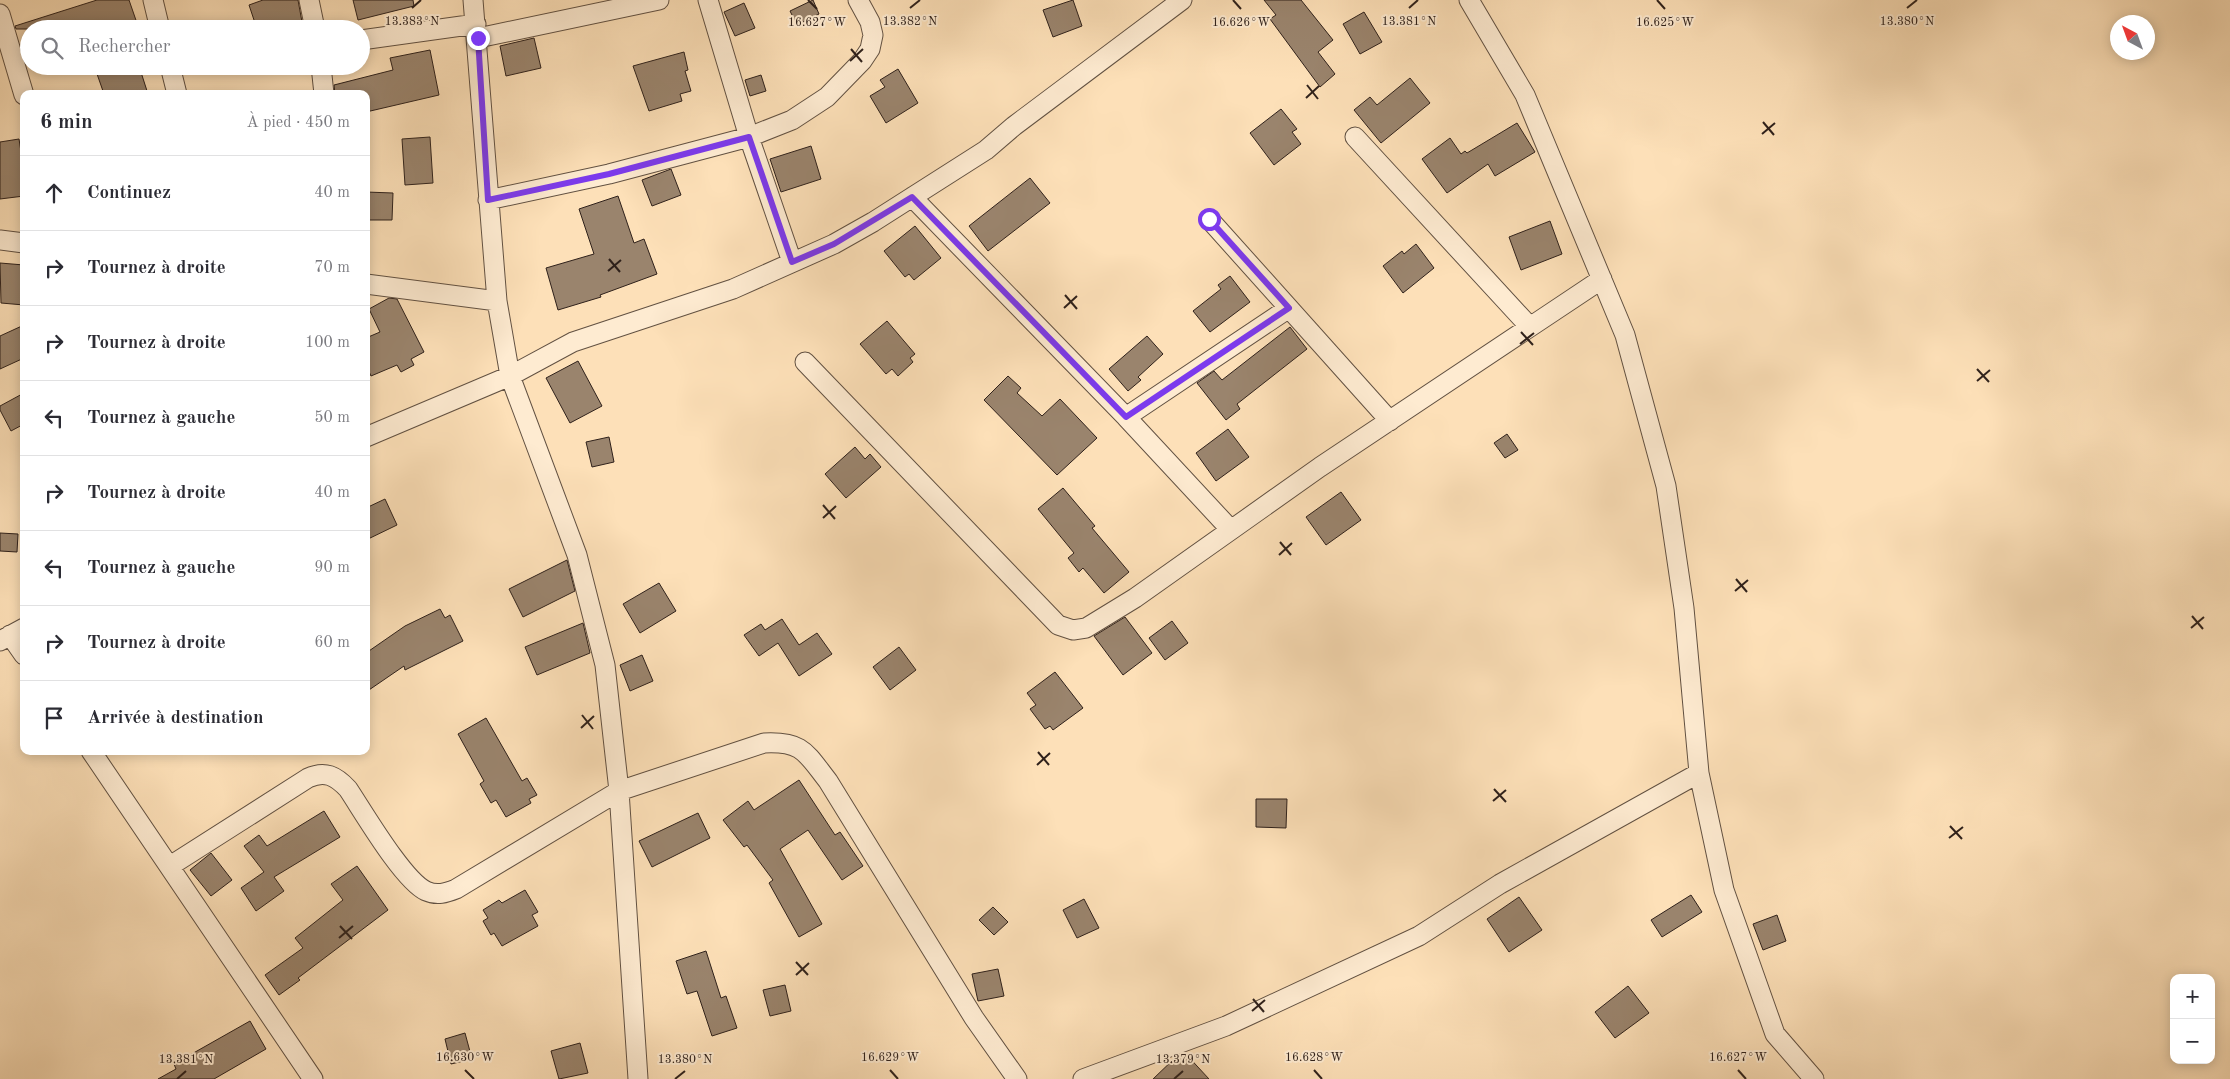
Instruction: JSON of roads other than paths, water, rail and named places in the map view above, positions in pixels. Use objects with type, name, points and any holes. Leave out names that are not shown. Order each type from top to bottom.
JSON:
[{"type":"street","points":[[152,0],[158,20]]},
{"type":"street","points":[[309,0],[313,20]]},
{"type":"street","points":[[473,0],[477,31],[488,200],[497,300],[510,376],[577,555],[605,665],[619,791],[638,1079]]},
{"type":"street","points":[[370,39],[477,31],[658,0]]},
{"type":"street","points":[[708,0],[749,137],[792,262]]},
{"type":"street","points":[[488,200],[609,174],[749,137],[792,120],[827,97],[862,61],[870,50],[873,35],[870,22],[858,0]]},
{"type":"street","points":[[370,435],[510,376],[573,342],[733,290],[834,244],[986,150],[1014,126],[1182,0]]},
{"type":"street","points":[[1469,0],[1525,95],[1625,335],[1666,486],[1684,608],[1699,773],[1724,890],[1775,1034],[1810,1078]]},
{"type":"street","points":[[0,14],[23,90]]},
{"type":"street","points":[[172,75],[176,90]]},
{"type":"street","points":[[322,75],[324,90]]},
{"type":"street","points":[[1355,137],[1530,327]]},
{"type":"street","points":[[912,197],[1126,417],[1231,530]]},
{"type":"street","points":[[1209,219],[1390,421]]},
{"type":"street","points":[[0,240],[20,242]]},
{"type":"street","points":[[805,362],[1058,625],[1073,630],[1086,628],[1135,598],[1390,421],[1602,279]]},
{"type":"street","points":[[370,284],[497,300]]},
{"type":"street","points":[[1126,417],[1289,308]]},
{"type":"street","points":[[11,635],[20,649]]},
{"type":"street","points":[[170,866],[308,778],[317,774],[330,774],[339,779],[348,790],[410,879],[428,892],[442,894],[456,889],[619,791],[764,743],[785,742],[795,745],[805,752],[828,781],[974,1018],[1017,1079]]},
{"type":"street","points":[[94,755],[313,1079]]},
{"type":"street","points":[[1083,1079],[1226,1026],[1419,936],[1500,884],[1699,773]]}]
